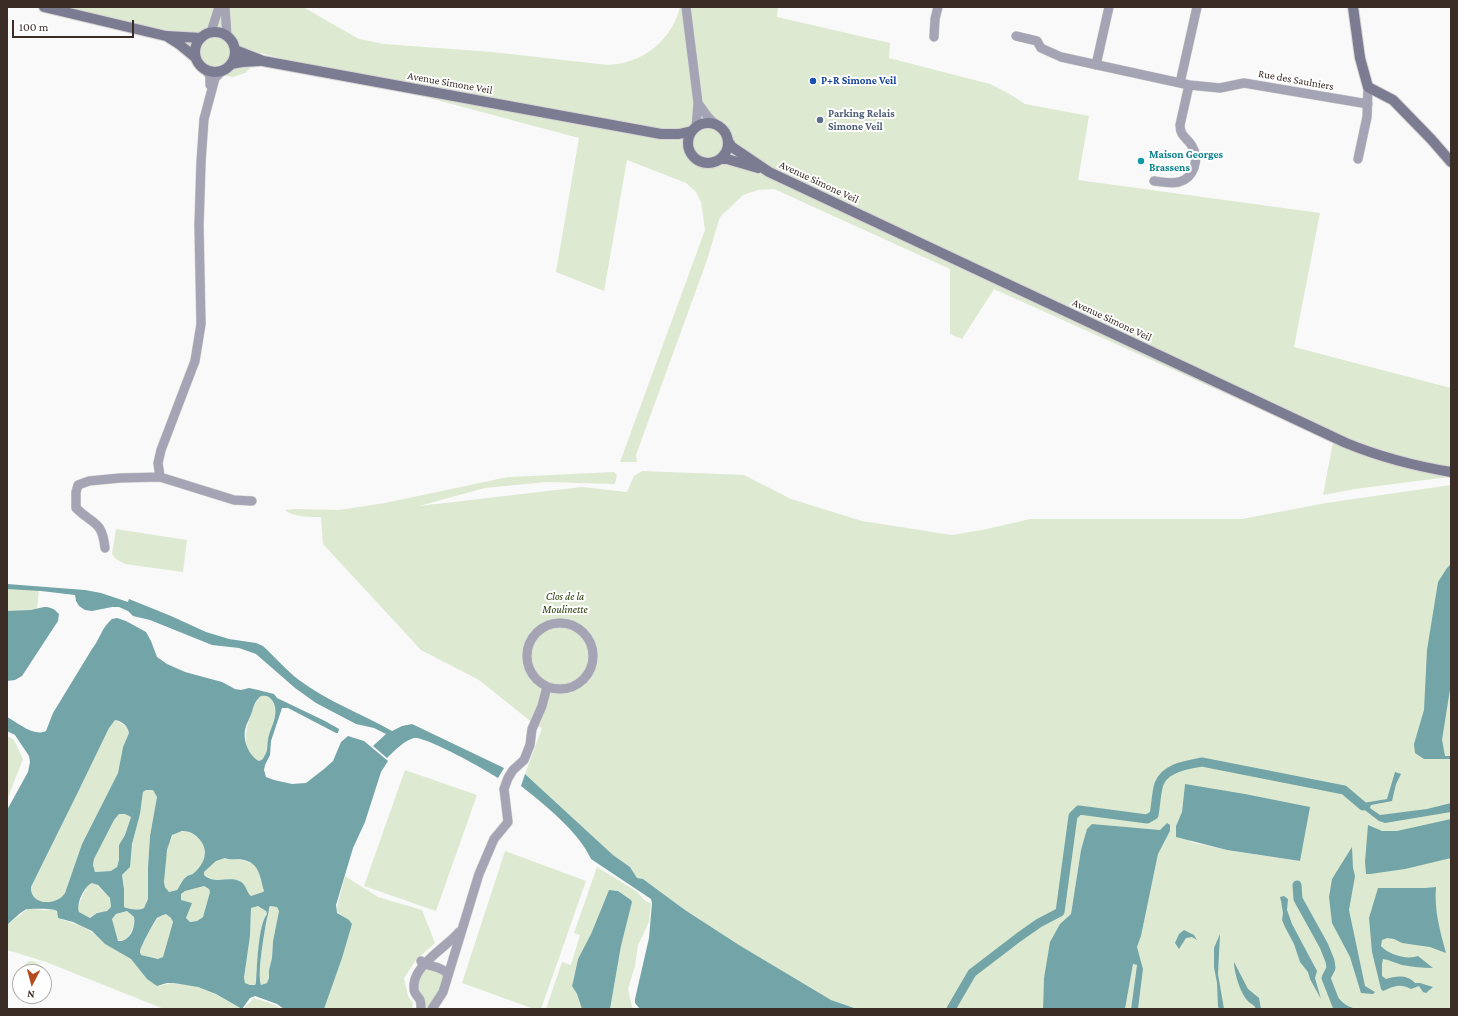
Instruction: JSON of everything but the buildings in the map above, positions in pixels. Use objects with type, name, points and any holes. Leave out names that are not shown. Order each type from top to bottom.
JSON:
[{"type":"main road","points":[[44,7],[166,36],[201,38]]},
{"type":"main road","points":[[1353,7],[1360,58],[1368,87],[1393,100],[1451,162]]},
{"type":"main road","points":[[227,67],[234,60],[235,50],[234,44],[227,36],[222,33],[211,32],[201,38],[195,50],[196,58],[198,63],[206,70],[214,72],[242,62],[263,61]]},
{"type":"main road","points":[[166,36],[180,44],[196,58]]},
{"type":"main road","name":"Avenue Simone Veil","points":[[235,50],[263,61],[661,134]]},
{"type":"main road","points":[[661,134],[679,134],[694,129],[705,123],[715,124],[724,132],[732,147],[769,172]]},
{"type":"main road","points":[[689,149],[689,138],[694,129]]},
{"type":"main road","points":[[661,134],[689,149],[694,157],[702,162],[711,163],[720,159],[728,159],[769,172]]},
{"type":"main road","points":[[720,159],[726,152],[728,141]]},
{"type":"main road","name":"Avenue Simone Veil","points":[[769,172],[1346,443],[1369,452],[1408,463],[1451,472]]},
{"type":"street","points":[[211,32],[219,7]]},
{"type":"street","points":[[225,7],[227,36]]},
{"type":"street","points":[[686,7],[698,103],[694,129]]},
{"type":"street","points":[[934,37],[935,19],[938,7]]},
{"type":"street","points":[[1096,65],[1109,7]]},
{"type":"street","points":[[1180,83],[1197,7]]},
{"type":"street","name":"Rue des Saulniers","points":[[1016,36],[1037,41],[1042,48],[1061,57],[1190,85],[1220,88],[1244,83],[1368,104]]},
{"type":"street","points":[[160,477],[158,463],[161,450],[195,361],[202,324],[199,226],[204,119],[215,78],[227,67]]},
{"type":"street","points":[[206,70],[210,76],[211,93]]},
{"type":"street","points":[[1154,181],[1169,183],[1180,182],[1189,176],[1196,162],[1195,153],[1192,146],[1180,132],[1180,125],[1190,85]]},
{"type":"street","points":[[1358,159],[1368,117],[1368,87]]},
{"type":"street","points":[[698,103],[715,124]]},
{"type":"street","points":[[105,548],[104,537],[101,529],[95,522],[76,508],[76,492],[78,485],[89,481],[120,478],[160,477],[234,500],[252,502]]},
{"type":"street","points":[[555,623],[570,624],[584,633],[590,642],[593,652],[593,663],[589,673],[582,682],[562,690],[547,687],[541,684],[533,676],[528,666],[528,645],[541,629],[555,623]]},
{"type":"street","points":[[432,1009],[443,992],[479,874],[494,840],[508,822],[504,789],[513,770],[524,760],[530,745],[532,730],[542,706],[547,687]]},
{"type":"street","points":[[421,1009],[421,1001],[414,993],[413,988],[422,962],[454,938],[462,928]]},
{"type":"street","points":[[422,962],[437,966],[448,974]]},
{"type":"green space","points":[[36,7],[303,7],[359,39],[384,44],[492,52],[608,65],[636,59],[653,49],[673,26],[680,7],[778,7],[777,17],[890,43],[889,58],[990,84],[1025,104],[1089,116],[1078,180],[1320,213],[1294,347],[1451,388],[1451,478],[1448,477],[1355,489],[1323,495],[1333,442],[994,289],[962,339],[950,334],[950,269],[774,189],[758,190],[743,195],[720,217],[706,263],[636,455],[637,462],[620,462],[705,230],[701,202],[696,192],[686,183],[627,160],[604,291],[556,272],[579,138],[261,53],[255,63],[245,73],[233,77],[220,75],[199,63],[187,45],[164,30]]},
{"type":"green space","name":"Clos de la Moulinette","points":[[642,471],[744,475],[791,499],[862,521],[952,535],[1030,519],[1242,519],[1326,503],[1451,485],[1451,1009],[1138,1009],[1143,969],[1137,947],[1141,936],[1158,854],[1170,831],[1092,824],[1081,850],[1071,914],[1060,924],[1044,978],[1043,1009],[857,1009],[831,1000],[739,945],[685,910],[643,879],[637,878],[630,867],[613,855],[525,774],[542,728],[534,724],[479,680],[421,650],[323,544],[321,517],[307,517],[292,514],[285,510],[339,510],[385,503],[508,477],[614,472],[617,475],[615,484],[546,482],[485,488],[419,506],[582,487],[627,492],[634,476]],"holes":[[[1185,784],[1299,861],[1227,850],[1191,842],[1176,826],[1182,812]]]},
{"type":"green space","points":[[116,529],[187,540],[183,572],[125,564],[116,559],[112,554]]},
{"type":"green space","points":[[7,585],[39,588],[37,611],[7,612]]},
{"type":"green space","points":[[267,695],[272,700],[276,711],[266,753],[263,759],[258,761],[249,752],[246,734],[256,703],[261,696]]},
{"type":"green space","points":[[116,720],[127,727],[129,733],[123,747],[118,773],[82,844],[65,893],[56,900],[50,902],[39,901],[32,893],[31,887],[109,728],[113,721]]},
{"type":"green space","points":[[7,736],[14,740],[23,759],[7,800]]},
{"type":"green space","points":[[405,770],[477,795],[436,911],[364,886]]},
{"type":"green space","points":[[146,790],[153,790],[157,797],[150,836],[148,899],[144,908],[134,909],[124,907],[122,875],[129,868],[134,834],[140,814],[143,792]]},
{"type":"green space","points":[[119,814],[125,814],[131,817],[125,835],[119,845],[119,860],[116,869],[111,871],[95,872],[93,865],[94,859],[112,822]]},
{"type":"green space","points":[[187,831],[193,834],[204,845],[205,855],[202,864],[195,873],[185,877],[177,890],[169,892],[164,881],[164,873],[169,844],[175,833]]},
{"type":"green space","points":[[505,851],[586,881],[541,1009],[534,1009],[462,983]]},
{"type":"green space","points":[[225,858],[238,859],[254,864],[258,870],[264,891],[251,896],[239,881],[215,881],[204,875],[204,872],[216,861]]},
{"type":"green space","points":[[597,867],[636,891],[646,901],[651,903],[649,922],[638,945],[635,966],[628,989],[632,1007],[635,1009],[610,1009],[621,946],[632,902],[618,891],[613,890],[603,904],[591,934],[578,959],[572,986],[577,994],[582,1009],[546,1009],[562,962],[571,965],[580,935],[574,933]]},
{"type":"green space","points":[[345,876],[378,897],[422,910],[435,943],[416,960],[404,978],[408,996],[413,1003],[412,1009],[324,1009],[352,924],[336,911]]},
{"type":"green space","points":[[94,882],[110,898],[111,907],[105,912],[98,912],[90,918],[79,912],[77,908],[88,884]]},
{"type":"green space","points":[[204,886],[209,889],[210,892],[203,917],[197,921],[190,922],[186,918],[186,902],[181,900],[181,894],[185,891]]},
{"type":"green space","points":[[255,906],[263,908],[267,914],[262,927],[256,983],[253,986],[245,983],[244,979],[250,936],[251,908]]},
{"type":"green space","points":[[270,906],[277,907],[279,911],[273,941],[269,978],[267,983],[261,985],[261,955]]},
{"type":"green space","points":[[29,908],[56,910],[58,918],[84,927],[105,944],[131,959],[150,981],[159,986],[174,983],[192,985],[210,992],[242,1009],[164,1009],[52,964],[7,950],[7,925]]},
{"type":"green space","points":[[127,911],[134,917],[134,926],[127,939],[118,941],[112,919],[116,914]]},
{"type":"green space","points":[[166,914],[173,922],[163,957],[158,959],[141,955],[140,952],[142,945],[154,924],[159,917]]},
{"type":"green space","points":[[30,961],[38,964],[25,964]]},
{"type":"green space","points":[[424,964],[448,974],[432,1009],[421,1009],[414,993]]},
{"type":"green space","points":[[1133,964],[1137,965],[1131,1009],[1125,1009]]},
{"type":"green space","points":[[254,998],[273,1004],[281,1009],[243,1009]]},
{"type":"water","points":[[1451,564],[1451,683],[1442,740],[1445,756],[1451,756],[1451,759],[1424,759],[1415,753],[1414,744],[1424,710],[1427,650],[1438,582]]},
{"type":"water","points":[[7,584],[85,590],[101,593],[128,602],[129,599],[206,632],[229,639],[256,643],[263,646],[290,672],[310,688],[392,731],[402,726],[412,724],[504,768],[498,778],[443,748],[430,742],[414,738],[403,743],[387,758],[373,746],[386,734],[374,728],[356,724],[316,703],[295,688],[256,654],[239,648],[212,645],[150,620],[133,616],[128,611],[119,607],[92,611],[85,610],[79,606],[75,595],[7,589]]},
{"type":"water","points":[[49,607],[59,614],[58,621],[22,676],[15,680],[7,681],[7,611],[31,610]]},
{"type":"water","points":[[117,618],[126,621],[146,632],[157,657],[167,664],[185,672],[222,682],[235,689],[241,690],[249,688],[274,694],[277,698],[339,729],[338,733],[336,733],[288,708],[282,708],[271,741],[270,755],[265,765],[264,770],[266,777],[292,784],[306,783],[333,761],[341,742],[348,736],[364,741],[388,761],[381,772],[365,822],[353,848],[336,905],[337,913],[349,920],[352,924],[324,1009],[284,1009],[277,1004],[255,996],[250,998],[242,1009],[216,994],[198,987],[174,983],[167,983],[157,986],[147,979],[131,959],[105,944],[92,931],[73,922],[58,918],[57,911],[55,910],[27,909],[20,913],[7,925],[7,810],[28,772],[30,762],[29,756],[15,735],[7,731],[7,717],[31,731],[46,731],[53,713],[95,645],[103,629],[112,619]],"holes":[[[261,696],[269,697],[272,700],[275,710],[267,751],[262,760],[259,761],[252,756],[245,739],[246,726],[257,700]],[[115,720],[122,723],[126,726],[129,733],[123,747],[118,773],[82,844],[65,893],[61,897],[50,902],[39,901],[32,893],[31,887],[109,728]],[[146,790],[153,790],[157,797],[150,836],[148,899],[144,908],[139,909],[124,907],[122,875],[130,867],[132,844],[140,814],[143,792]],[[119,814],[125,814],[131,817],[125,835],[119,845],[119,860],[117,867],[111,871],[95,872],[93,865],[94,859],[114,820]],[[182,831],[190,832],[200,840],[205,849],[204,858],[200,866],[193,874],[182,881],[177,890],[169,892],[165,887],[164,882],[167,850],[172,835]],[[225,858],[245,860],[250,862],[257,869],[264,891],[251,896],[243,884],[239,881],[230,879],[217,880],[208,878],[204,875],[204,872],[216,861]],[[92,883],[98,885],[110,898],[111,907],[107,911],[97,913],[90,918],[79,912],[78,909],[80,900],[86,888]],[[204,886],[209,889],[210,892],[203,917],[197,921],[190,922],[186,918],[192,903],[181,900],[181,894],[185,891]],[[258,906],[266,911],[267,914],[260,937],[255,985],[245,983],[244,978],[250,936],[251,908]],[[270,906],[277,907],[279,911],[273,941],[269,978],[267,983],[261,985],[261,954]],[[127,911],[134,917],[133,929],[126,939],[118,941],[112,919],[116,914]],[[166,914],[173,922],[163,957],[158,959],[141,955],[140,952],[150,929],[157,918]]]},
{"type":"water","points":[[1395,772],[1401,774],[1396,784],[1392,801],[1371,805],[1370,808],[1380,815],[1427,809],[1451,803],[1451,812],[1385,823],[1379,821],[1345,795],[1360,800],[1363,803],[1387,799]]},
{"type":"water","points":[[525,774],[613,855],[630,867],[637,878],[643,879],[685,910],[739,945],[831,1000],[857,1009],[640,1009],[635,1003],[635,999],[649,938],[652,903],[651,899],[591,859],[570,829],[521,786]]},
{"type":"water","points":[[1185,784],[1310,807],[1300,861],[1227,850],[1176,837],[1176,826],[1182,812]]},
{"type":"water","points":[[1451,819],[1451,858],[1405,869],[1366,874],[1365,862],[1368,825],[1382,831],[1397,831]]},
{"type":"water","points":[[1167,823],[1170,825],[1170,831],[1158,854],[1141,936],[1137,947],[1143,969],[1138,1009],[1131,1009],[1137,965],[1133,964],[1125,1009],[1043,1009],[1044,978],[1050,942],[1060,924],[1071,914],[1081,850],[1087,829],[1092,824],[1160,830]]},
{"type":"water","points":[[1352,847],[1355,876],[1349,910],[1365,986],[1375,992],[1373,994],[1361,993],[1350,957],[1332,923],[1329,897],[1332,879]]},
{"type":"water","points":[[1436,887],[1437,912],[1446,953],[1430,947],[1402,943],[1394,939],[1387,938],[1382,940],[1381,946],[1398,956],[1418,956],[1433,968],[1406,966],[1383,959],[1382,976],[1386,979],[1405,977],[1415,983],[1433,987],[1426,993],[1423,992],[1419,986],[1411,989],[1404,986],[1397,986],[1383,991],[1381,989],[1372,952],[1369,918],[1378,888]]},
{"type":"water","points":[[609,890],[618,891],[632,902],[621,946],[610,1009],[582,1009],[577,994],[572,986],[578,959],[591,934]]},
{"type":"water","points":[[1284,896],[1288,899],[1287,910],[1292,924],[1317,971],[1315,978],[1321,999],[1310,979],[1308,972],[1300,962],[1294,944],[1282,920],[1283,913],[1280,897]]},
{"type":"water","points":[[1184,930],[1194,935],[1197,940],[1192,937],[1186,938],[1179,949],[1175,943],[1179,934]]},
{"type":"water","points":[[1220,934],[1218,974],[1224,1009],[1220,1009],[1218,1007],[1217,983],[1214,967],[1214,948]]},
{"type":"water","points":[[1234,962],[1248,989],[1259,998],[1261,1009],[1256,1009],[1244,996],[1238,982]]},
{"type":"water","points":[[1328,986],[1345,1004],[1359,1009],[1336,1009]]},
{"type":"waterway","points":[[951,1009],[972,973],[1039,923],[1060,912],[1073,816],[1079,810],[1147,819],[1154,815],[1157,791],[1162,778],[1172,770],[1202,762],[1344,790],[1363,806]]},
{"type":"waterway","points":[[1297,885],[1298,899],[1324,946],[1330,961],[1331,968],[1326,978],[1338,1009]]},
{"type":"place","name":"P+R Simone Veil","points":[[813,81]]},
{"type":"place","name":"Parking Relais Simone Veil","points":[[820,120]]},
{"type":"place","name":"Maison Georges Brassens","points":[[1141,161]]}]
